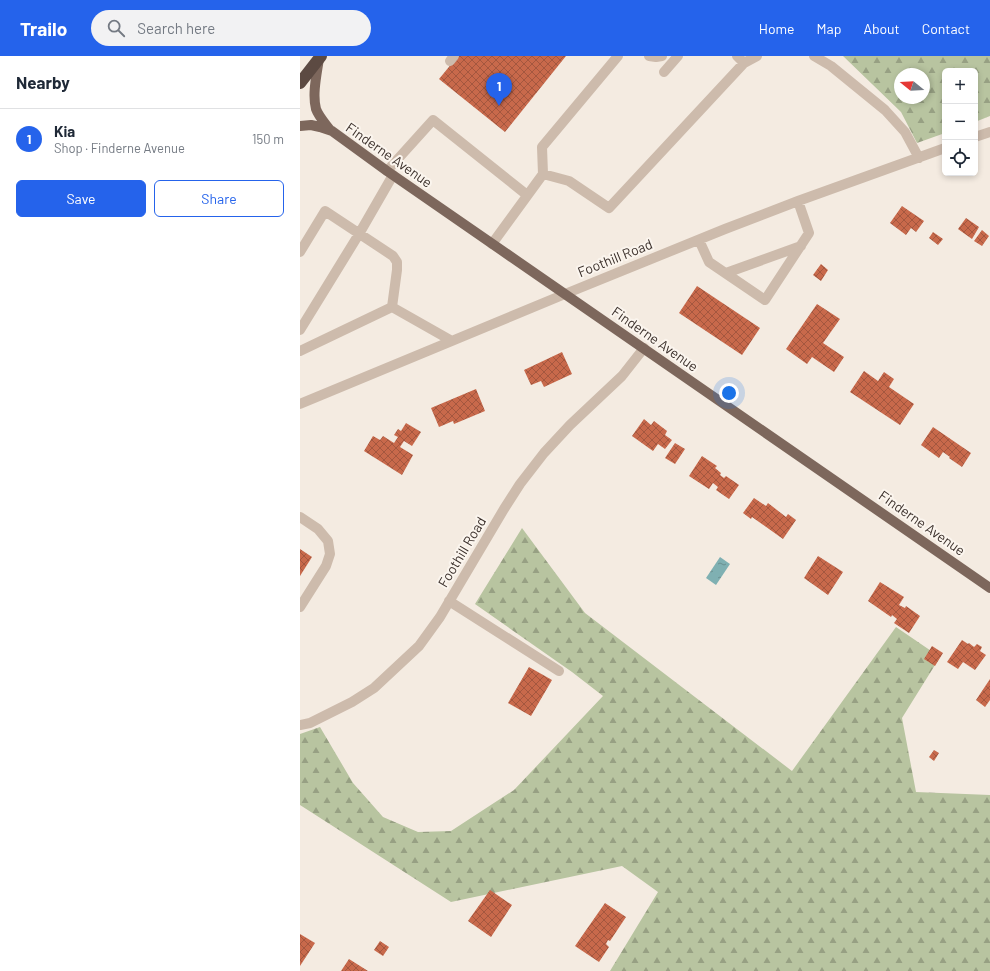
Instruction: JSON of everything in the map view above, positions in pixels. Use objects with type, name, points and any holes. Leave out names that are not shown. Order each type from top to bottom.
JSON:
[{"type":"highway","points":[[300,83],[320,57]]},
{"type":"main road","points":[[320,57],[314,98],[317,110],[322,120],[332,131]]},
{"type":"main road","name":"Finderne Avenue","points":[[300,126],[311,125],[332,131],[492,244],[990,588]]},
{"type":"street","points":[[492,244],[543,174],[542,147],[618,56]]},
{"type":"street","points":[[649,56],[662,56]]},
{"type":"street","points":[[664,72],[678,56]]},
{"type":"street","points":[[543,174],[569,181],[609,208],[741,59],[757,56]]},
{"type":"street","points":[[814,56],[831,66],[885,110],[905,132],[919,158]]},
{"type":"street","points":[[300,330],[359,234],[390,173],[433,120],[527,196]]},
{"type":"street","points":[[978,136],[990,132]]},
{"type":"street","name":"Foothill Road","points":[[300,404],[699,240],[798,201],[942,149]]},
{"type":"street","points":[[699,240],[709,262],[766,300],[809,233],[798,201]]},
{"type":"street","points":[[300,252],[325,212],[393,256],[397,262],[397,270],[392,307]]},
{"type":"street","points":[[726,273],[801,246]]},
{"type":"street","points":[[392,307],[452,341]]},
{"type":"street","points":[[300,351],[392,307]]},
{"type":"street","name":"Foothill Road","points":[[300,725],[310,722],[352,702],[374,688],[419,646],[440,617],[516,490],[544,453],[570,425],[622,376],[644,348]]},
{"type":"street","points":[[300,517],[318,529],[328,541],[330,554],[326,566],[300,607]]},
{"type":"street","points":[[449,601],[559,671]]},
{"type":"green space","points":[[843,56],[990,56],[990,116],[978,121],[978,68],[942,68],[942,134],[917,143],[901,112]]},
{"type":"green space","points":[[522,528],[585,613],[792,771],[896,627],[940,657],[902,718],[916,792],[990,795],[990,971],[610,971],[658,892],[622,866],[451,902],[300,805],[300,734],[320,727],[353,783],[383,817],[418,832],[451,831],[514,790],[603,696],[572,672],[475,604]]},
{"type":"water","points":[[720,557],[730,564],[716,585],[706,578]]},
{"type":"building","points":[[458,56],[566,56],[505,132],[439,79]]},
{"type":"building","points":[[902,206],[924,221],[916,232],[911,228],[906,235],[890,223]]},
{"type":"building","points":[[966,218],[979,227],[972,239],[958,229]]},
{"type":"building","points":[[982,230],[989,236],[982,246],[974,241]]},
{"type":"building","points":[[933,232],[943,239],[938,245],[929,238]]},
{"type":"building","points":[[821,264],[828,270],[821,281],[813,275]]},
{"type":"building","points":[[697,286],[760,328],[742,355],[679,313]]},
{"type":"building","points":[[817,304],[840,319],[823,343],[844,357],[834,372],[812,357],[807,364],[786,349]]},
{"type":"building","points":[[562,352],[572,374],[544,387],[541,381],[531,385],[524,370]]},
{"type":"building","points":[[864,371],[878,381],[884,372],[894,379],[889,387],[914,404],[900,425],[850,392]]},
{"type":"building","points":[[476,389],[485,411],[454,424],[453,421],[439,427],[431,408]]},
{"type":"building","points":[[644,419],[651,425],[654,421],[667,431],[665,435],[672,440],[665,449],[658,444],[653,451],[632,436]]},
{"type":"building","points":[[406,423],[421,432],[412,446],[404,441],[400,447],[413,455],[402,475],[364,451],[373,436],[380,440],[383,436],[394,443],[398,437],[394,435],[398,429],[401,431]]},
{"type":"building","points":[[933,427],[971,453],[962,467],[943,452],[939,458],[921,445]]},
{"type":"building","points":[[675,443],[685,449],[675,464],[665,458]]},
{"type":"building","points":[[702,456],[717,466],[715,468],[721,473],[720,475],[724,478],[726,476],[739,485],[729,499],[716,490],[718,487],[713,483],[709,489],[689,476]]},
{"type":"building","points":[[754,498],[766,506],[768,503],[786,517],[788,514],[796,520],[783,539],[752,517],[751,519],[743,513]]},
{"type":"building","points":[[300,549],[312,557],[300,576]]},
{"type":"building","points":[[818,556],[843,572],[828,595],[804,578]]},
{"type":"building","points":[[880,582],[904,597],[899,605],[905,608],[906,606],[920,616],[909,633],[894,623],[897,619],[892,615],[891,617],[868,601]]},
{"type":"building","points":[[962,640],[974,647],[977,644],[982,647],[980,651],[986,655],[975,670],[963,662],[958,669],[947,662]]},
{"type":"building","points":[[932,646],[943,653],[935,666],[924,659]]},
{"type":"building","points":[[529,667],[552,680],[531,716],[508,703]]},
{"type":"building","points":[[990,679],[990,700],[985,707],[976,700]]},
{"type":"building","points":[[934,750],[939,753],[934,761],[929,757]]},
{"type":"building","points":[[490,890],[512,905],[491,937],[468,921]]},
{"type":"building","points":[[605,903],[626,917],[610,941],[608,940],[606,944],[609,947],[599,962],[575,946]]},
{"type":"building","points":[[300,934],[315,943],[300,966]]},
{"type":"building","points":[[380,941],[389,947],[383,956],[374,950]]},
{"type":"building","points":[[349,959],[368,971],[341,971]]},
{"type":"place","name":"Kia","points":[[499,106]]}]
